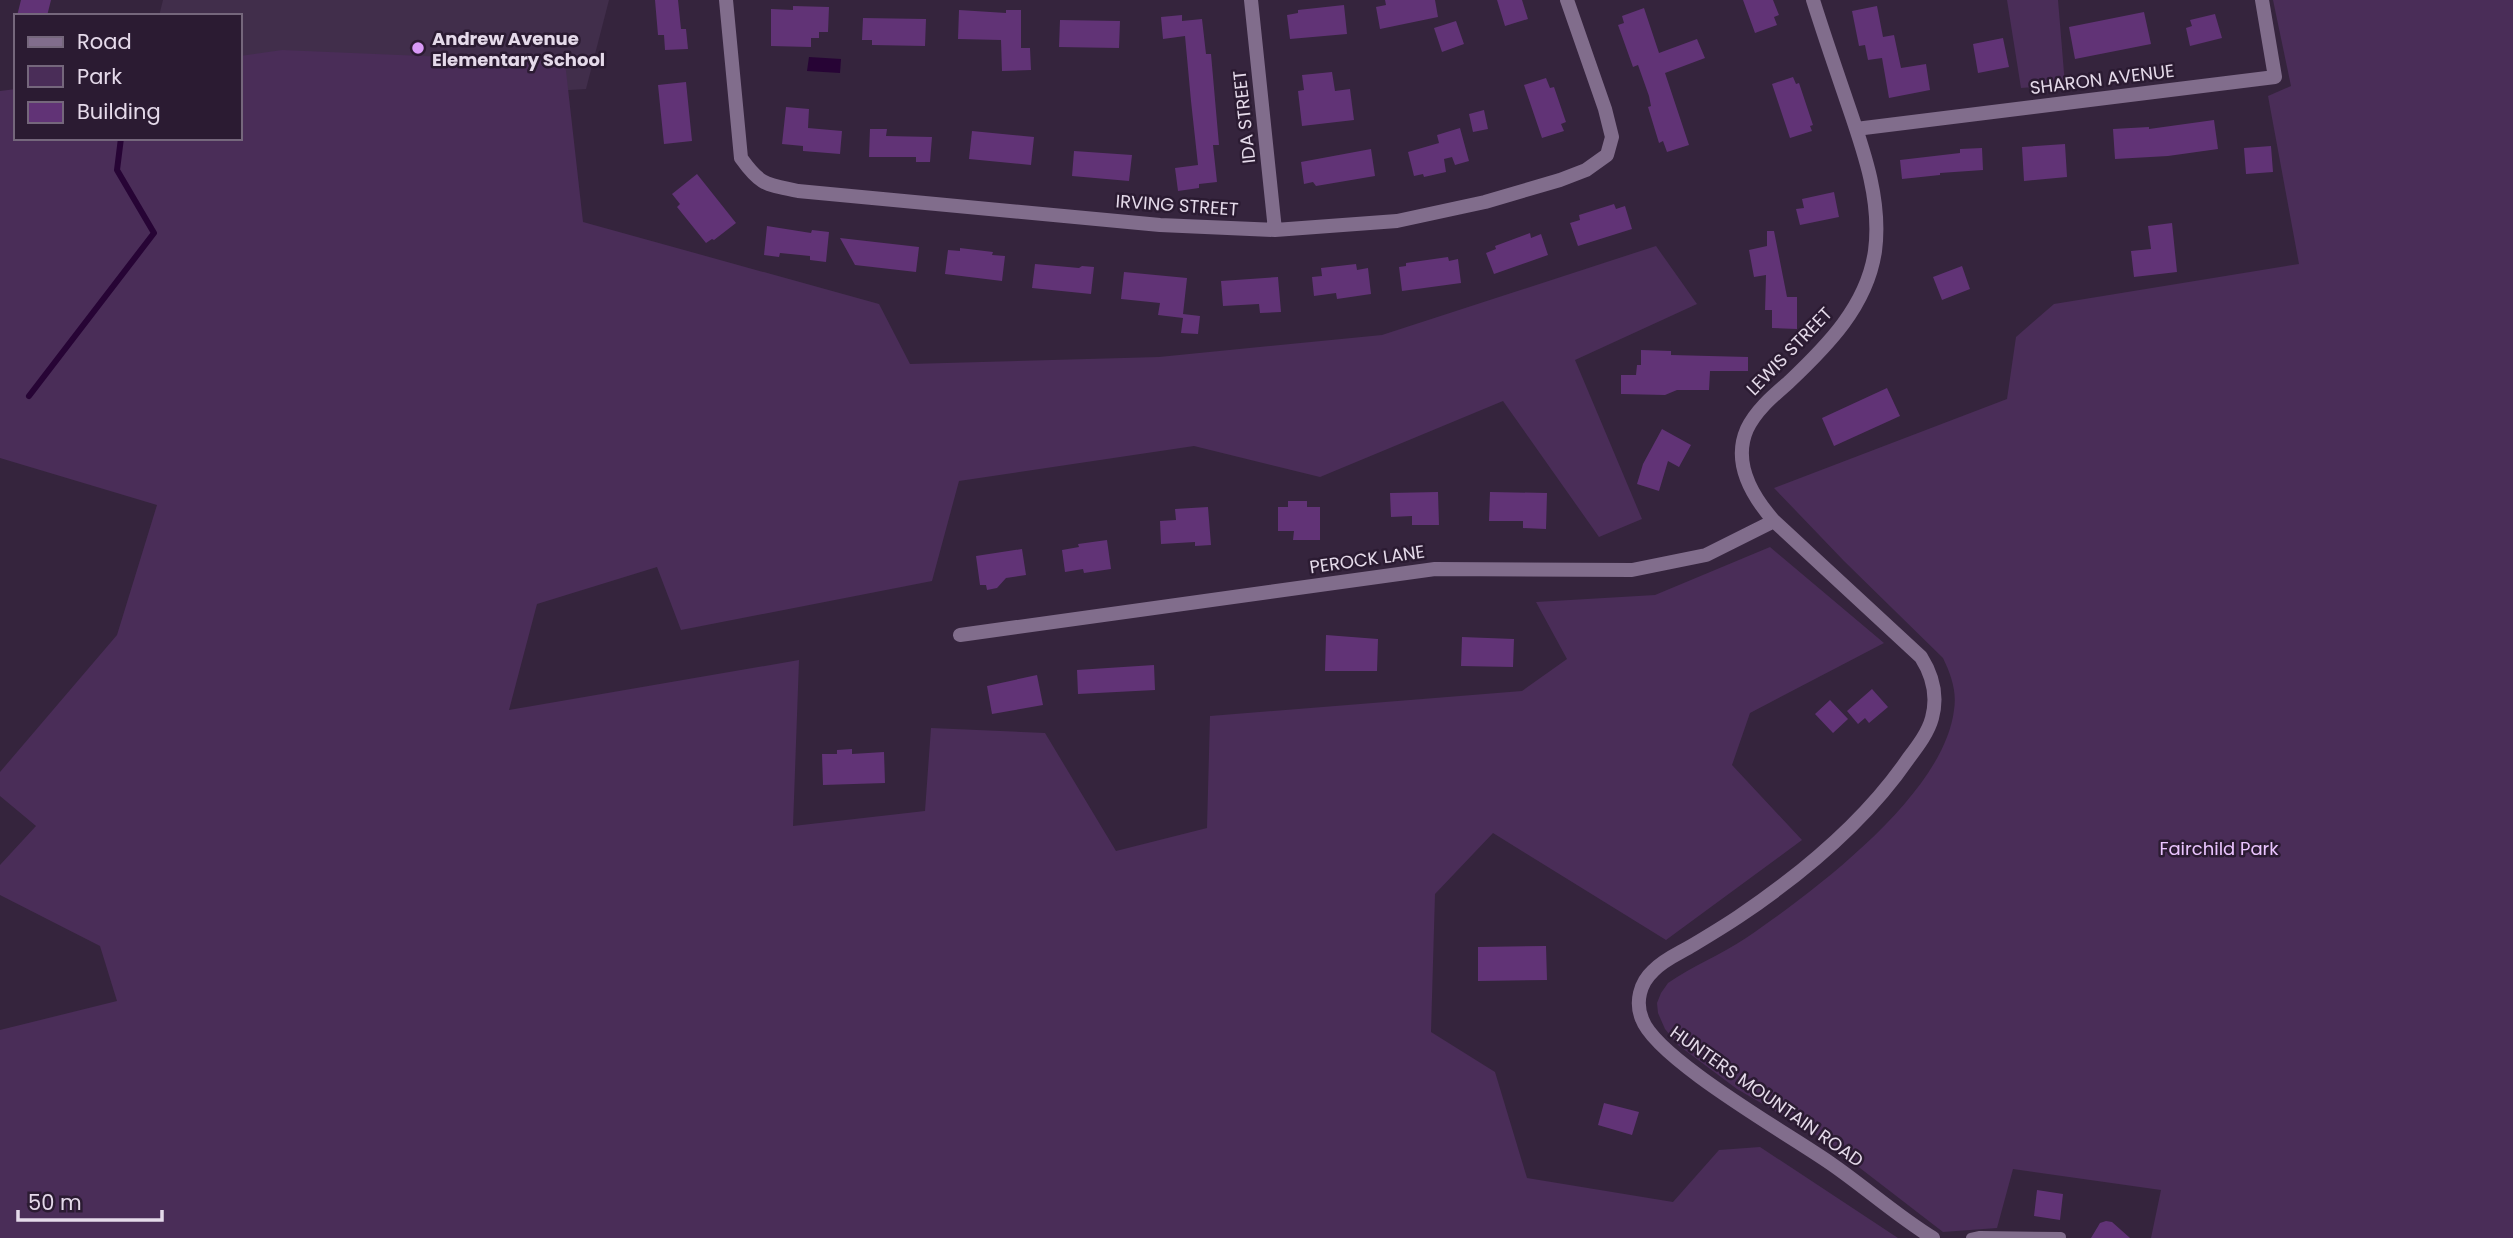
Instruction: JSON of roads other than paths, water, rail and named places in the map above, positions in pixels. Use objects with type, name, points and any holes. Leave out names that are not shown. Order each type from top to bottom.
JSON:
[{"type":"street","name":"IRVING STREET","points":[[726,0],[741,158],[755,178],[798,191],[1160,225],[1275,230],[1397,221],[1485,202],[1586,170],[1607,155],[1612,137],[1605,109],[1567,0]]},
{"type":"street","name":"IDA STREET","points":[[1251,0],[1275,230]]},
{"type":"street","name":"LEWIS STREET","points":[[1774,521],[1760,506],[1749,484],[1743,467],[1744,439],[1753,418],[1762,407],[1816,355],[1859,302],[1870,275],[1877,225],[1875,199],[1856,129],[1813,0]]},
{"type":"street","name":"SHARON AVENUE","points":[[1856,129],[2275,77],[2262,0]]},
{"type":"street","name":"PEROCK LANE","points":[[960,635],[1435,569],[1632,570],[1706,555],[1774,521]]},
{"type":"street","name":"HUNTERS MOUNTAIN ROAD","points":[[1774,521],[1921,657],[1929,669],[1935,691],[1932,719],[1917,747],[1892,782],[1855,823],[1819,856],[1741,915],[1653,970],[1644,981],[1639,1007],[1642,1020],[1663,1049],[1933,1238]]},
{"type":"lane","points":[[1971,1238],[2061,1237]]},
{"type":"waterway","points":[[29,396],[154,233],[117,170],[121,140]]},
{"type":"place","name":"Andrew Avenue Elementary School","points":[[418,48]]},
{"type":"park label","name":"Fairchild Park","points":[[2219,848]]}]
